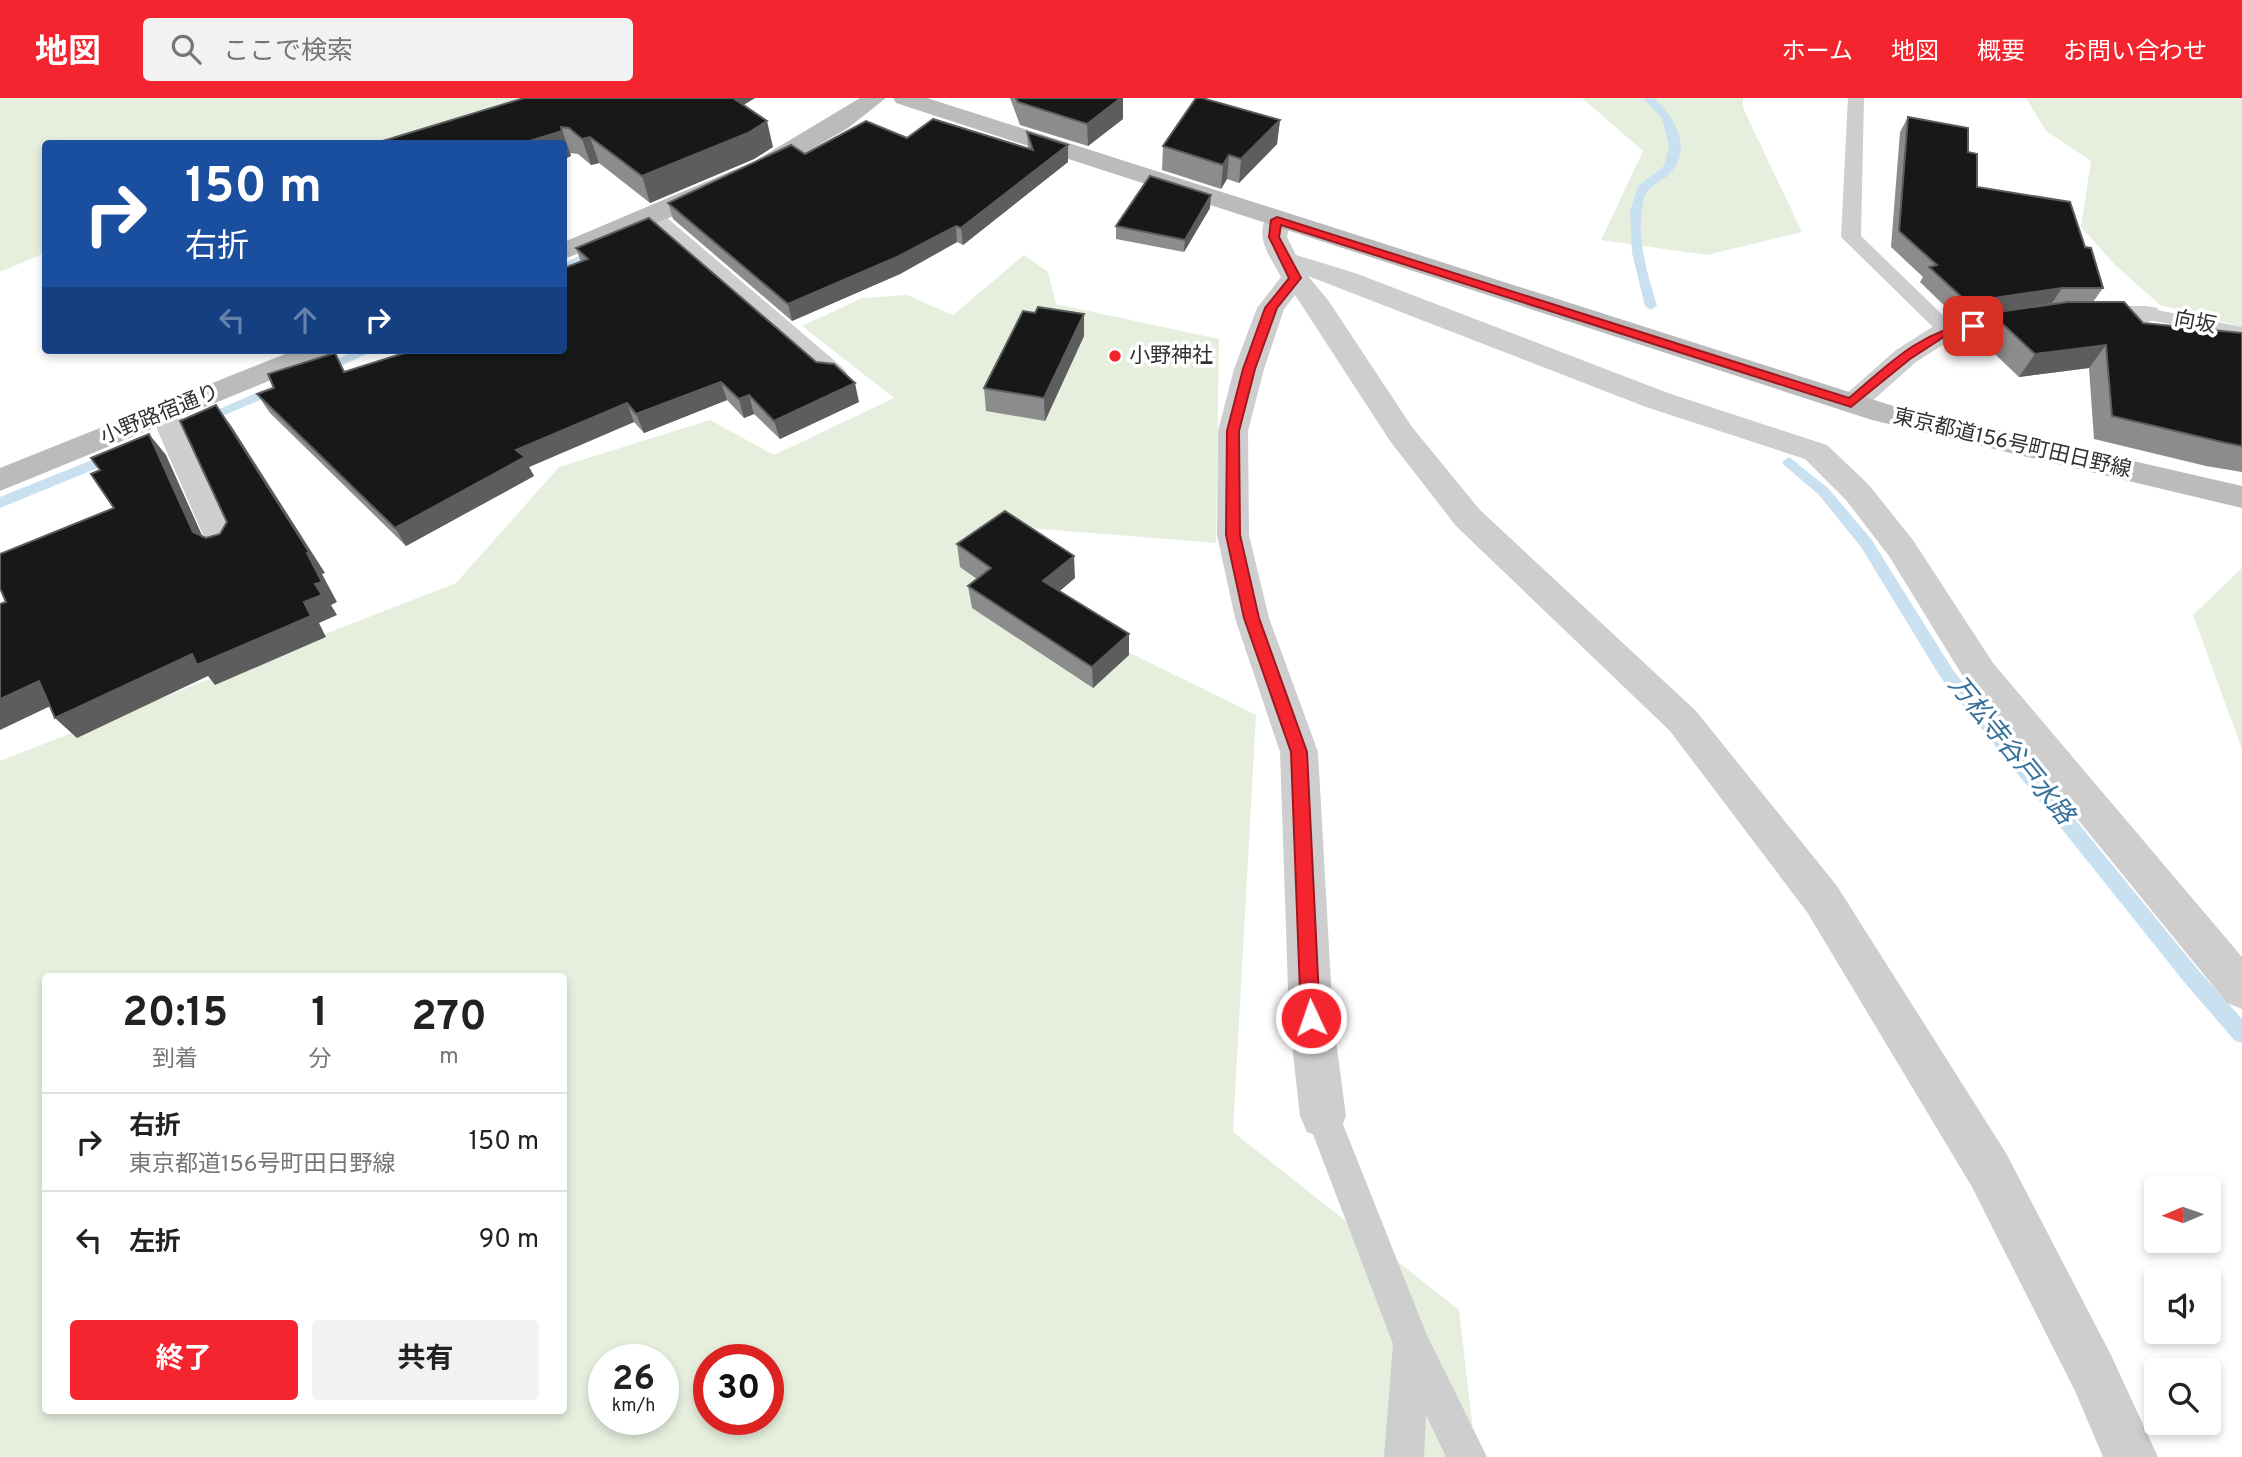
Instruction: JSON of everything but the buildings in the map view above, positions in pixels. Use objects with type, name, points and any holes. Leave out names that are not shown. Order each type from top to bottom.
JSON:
[{"type":"main road","points":[[567,250],[650,216],[799,147],[875,98]]},
{"type":"main road","name":"東京都道156号町田日野線","points":[[904,98],[1851,403],[1972,435],[2242,497]]},
{"type":"main road","name":"小野路宿通り","points":[[0,480],[310,354]]},
{"type":"street","points":[[650,216],[832,373]]},
{"type":"street","points":[[1277,220],[1274,237],[1292,270],[1401,434],[1468,518],[1684,722],[1822,899],[1989,1170],[2093,1373],[2131,1457]]},
{"type":"street","points":[[1292,270],[1358,284],[1657,400],[1816,452],[1857,492],[1901,548],[1980,673],[2242,989]]},
{"type":"street","points":[[1292,270],[1271,308],[1249,369],[1233,431],[1233,535],[1252,618],[1299,752],[1311,1018],[1323,1116]]},
{"type":"street","points":[[1851,403],[1906,356],[1947,330],[2052,314],[2147,314]]},
{"type":"street","points":[[165,413],[224,544]]},
{"type":"lane","points":[[1856,98],[1851,237],[1947,330]]},
{"type":"lane","name":"向坂","points":[[2147,314],[2242,333]]},
{"type":"lane","points":[[1323,1116],[1412,1343],[1467,1457]]},
{"type":"lane","points":[[1404,1457],[1412,1343]]},
{"type":"green space","points":[[0,98],[519,98],[400,140],[42,140],[42,254],[0,272]]},
{"type":"green space","points":[[1582,98],[1743,98],[1743,108],[1802,232],[1707,255],[1601,240],[1643,151]]},
{"type":"green space","points":[[2026,98],[2242,98],[2242,327],[2160,305],[2114,264],[2081,227],[2091,161],[2046,131]]},
{"type":"green space","points":[[1024,255],[1048,272],[1056,304],[1219,339],[1216,543],[1017,527],[988,583],[1256,715],[1233,1132],[1459,1310],[1476,1457],[0,1457],[0,761],[456,583],[559,467],[710,420],[774,455],[894,398],[802,326],[862,298],[907,295],[953,315]]},
{"type":"green space","points":[[2242,568],[2242,749],[2193,615]]},
{"type":"waterway","name":"万松寺谷戸水路","points":[[1648,98],[1667,117],[1673,130],[1675,146],[1669,167],[1642,189],[1636,211],[1638,253],[1651,306]]},
{"type":"waterway","points":[[567,266],[602,251]]},
{"type":"waterway","points":[[321,370],[359,354]]},
{"type":"waterway","points":[[208,417],[279,387]]},
{"type":"waterway","points":[[0,503],[117,455]]},
{"type":"waterway","name":"万松寺谷戸水路","points":[[1789,462],[1823,491],[1866,543],[1947,674],[2192,977],[2242,1034]]},
{"type":"place","name":"小野神社","points":[[1115,356]]},
{"type":"route","points":[[1311,1018],[1299,752],[1252,618],[1233,535],[1233,431],[1249,369],[1271,308],[1295,278],[1289,261],[1274,237],[1277,220],[1851,403],[1906,356],[1947,330],[1973,326]]}]
